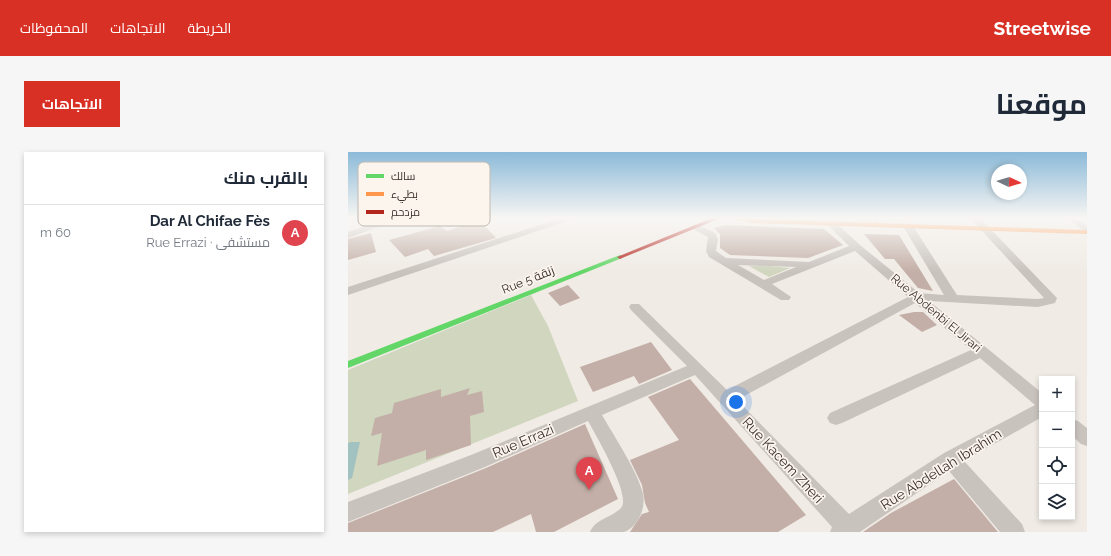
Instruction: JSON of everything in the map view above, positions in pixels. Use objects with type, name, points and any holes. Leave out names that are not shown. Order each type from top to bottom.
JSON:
[{"type":"street","points":[[348,291],[518,236]]},
{"type":"street","name":"Rue 5 زنقة","points":[[348,365],[672,236]]},
{"type":"street","points":[[712,236],[713,239],[710,252],[723,262],[785,297]]},
{"type":"street","name":"Rue Abdenbi El Jirari","points":[[844,236],[1039,399]]},
{"type":"street","points":[[914,236],[953,300]]},
{"type":"street","points":[[726,398],[917,297],[953,300],[1038,303],[1051,300],[1051,298],[990,236]]},
{"type":"street","points":[[763,284],[810,264],[856,247]]},
{"type":"street","points":[[723,262],[810,264]]},
{"type":"street","name":"Rue Kacem Zheri","points":[[635,307],[726,398],[844,530]]},
{"type":"street","points":[[836,418],[982,351]]},
{"type":"street","name":"Rue Errazi","points":[[348,512],[478,461],[697,368]]},
{"type":"street","name":"Rue Abdellah Ibrahim","points":[[844,530],[951,459],[1039,411]]},
{"type":"street","points":[[592,412],[630,484],[634,494],[635,503],[633,510],[628,516],[601,532]]},
{"type":"street","points":[[1075,429],[1087,439]]},
{"type":"street","points":[[951,459],[1014,532]]},
{"type":"green space","points":[[749,266],[769,266],[790,268],[769,277]]},
{"type":"green space","points":[[531,295],[548,326],[578,401],[348,494],[348,370]]},
{"type":"water","points":[[360,442],[352,478],[348,480],[348,443]]},
{"type":"building","points":[[361,236],[372,236],[376,252],[348,260],[348,239]]},
{"type":"building","points":[[405,236],[494,236],[496,238],[434,256],[428,249],[405,257],[389,240]]},
{"type":"building","points":[[720,236],[832,236],[843,245],[808,258],[730,255],[720,248]]},
{"type":"building","points":[[865,236],[899,236],[933,291],[918,288],[894,259],[885,259]]},
{"type":"building","points":[[568,285],[580,298],[560,306],[548,293]]},
{"type":"building","points":[[923,312],[937,325],[922,332],[899,315]]},
{"type":"building","points":[[651,342],[672,370],[639,384],[634,376],[593,392],[580,367]]},
{"type":"building","points":[[690,379],[806,515],[778,532],[630,532],[642,514],[649,512],[645,503],[642,485],[630,460],[679,440],[648,397]]},
{"type":"building","points":[[470,388],[467,395],[482,391],[484,412],[470,416],[471,445],[426,460],[426,450],[377,466],[382,433],[371,436],[375,418],[392,413],[394,403],[441,389],[441,397]]},
{"type":"building","points":[[585,424],[618,499],[554,532],[536,532],[531,514],[493,532],[348,532],[348,523],[486,468]]},
{"type":"building","points":[[954,479],[998,532],[863,532],[891,513]]},
{"type":"traffic: fast","points":[[348,365],[620,257]]},
{"type":"traffic: jam","points":[[620,257],[673,236]]},
{"type":"place","name":"Dar Al Chifae Fès","points":[[589,490]]}]
